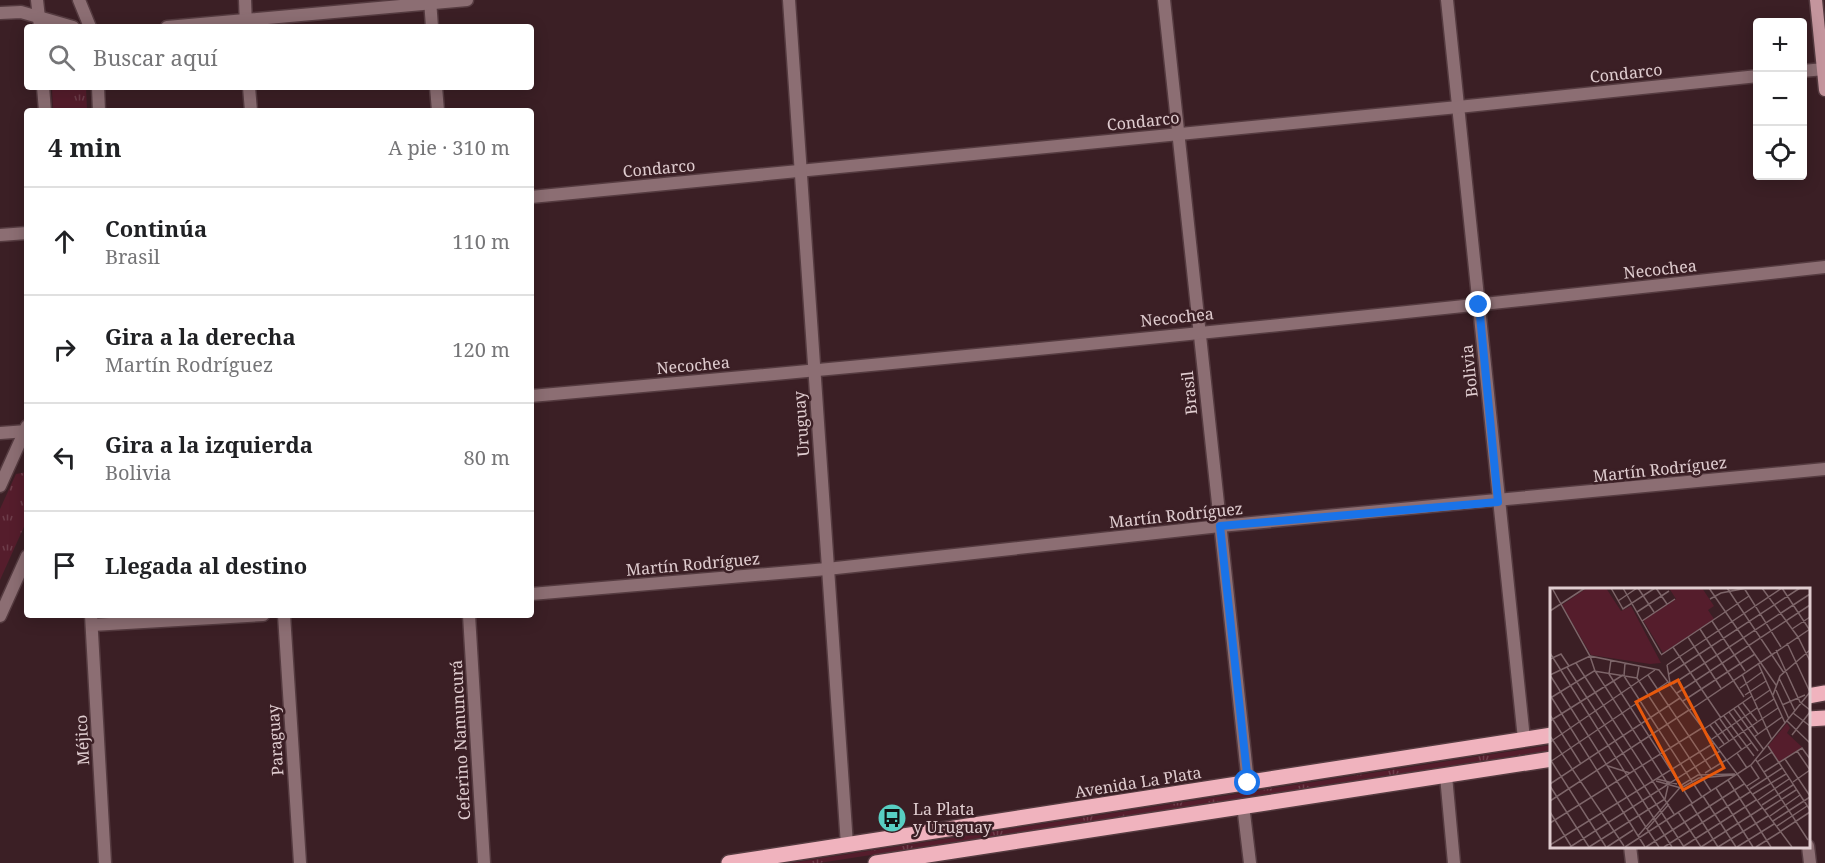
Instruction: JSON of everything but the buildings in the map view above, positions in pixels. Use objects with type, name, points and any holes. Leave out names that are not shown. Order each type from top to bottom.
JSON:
[{"type":"main road","points":[[1816,0],[1825,90]]},
{"type":"main road","points":[[1810,696],[1825,693]]},
{"type":"main road","points":[[1810,719],[1825,718]]},
{"type":"main road","name":"Avenida La Plata","points":[[729,863],[1550,735]]},
{"type":"main road","points":[[876,863],[1550,759]]},
{"type":"street","points":[[21,12],[36,0],[40,22]]},
{"type":"street","points":[[79,0],[89,24]]},
{"type":"street","points":[[245,0],[246,23]]},
{"type":"street","points":[[226,24],[466,0]]},
{"type":"street","name":"Uruguay","points":[[789,0],[847,845]]},
{"type":"street","name":"Brasil","points":[[1164,0],[1248,783]]},
{"type":"street","name":"Bolivia","points":[[1447,0],[1524,739]]},
{"type":"street","points":[[430,2],[432,24]]},
{"type":"street","points":[[0,13],[21,12],[40,22]]},
{"type":"street","points":[[1807,71],[1824,69]]},
{"type":"street","name":"Condarco","points":[[534,197],[1753,77]]},
{"type":"street","points":[[43,90],[45,108]]},
{"type":"street","points":[[98,90],[99,108]]},
{"type":"street","points":[[249,90],[251,108]]},
{"type":"street","points":[[436,90],[438,108]]},
{"type":"street","points":[[0,235],[24,233]]},
{"type":"street","name":"Necochea","points":[[534,396],[814,371],[1479,305],[1825,267]]},
{"type":"street","points":[[0,433],[24,430]]},
{"type":"street","points":[[0,486],[24,434]]},
{"type":"street","name":"Martín Rodríguez","points":[[534,594],[827,569],[1220,526],[1498,502],[1825,469]]},
{"type":"street","points":[[0,616],[24,563]]},
{"type":"street","points":[[92,620],[160,618]]},
{"type":"street","name":"Paraguay","points":[[284,618],[300,863]]},
{"type":"street","name":"Ceferino Namuncurá","points":[[469,618],[484,863]]},
{"type":"street","name":"Méjico","points":[[92,620],[105,863]]},
{"type":"street","points":[[1446,776],[1454,863]]},
{"type":"street","points":[[1243,805],[1250,863]]},
{"type":"street","points":[[1630,848],[1632,863]]},
{"type":"street","points":[[1809,848],[1810,863]]},
{"type":"green space","points":[[52,90],[86,90],[87,108],[53,108]]},
{"type":"green space","points":[[24,473],[24,527],[0,580],[0,509],[16,474]]},
{"type":"green space","points":[[1550,745],[1550,750],[819,863],[791,863]]},
{"type":"place","name":"La Plata y Uruguay","points":[[892,818]]},
{"type":"route","points":[[1248,783],[1220,526],[1498,502],[1479,305]]}]
